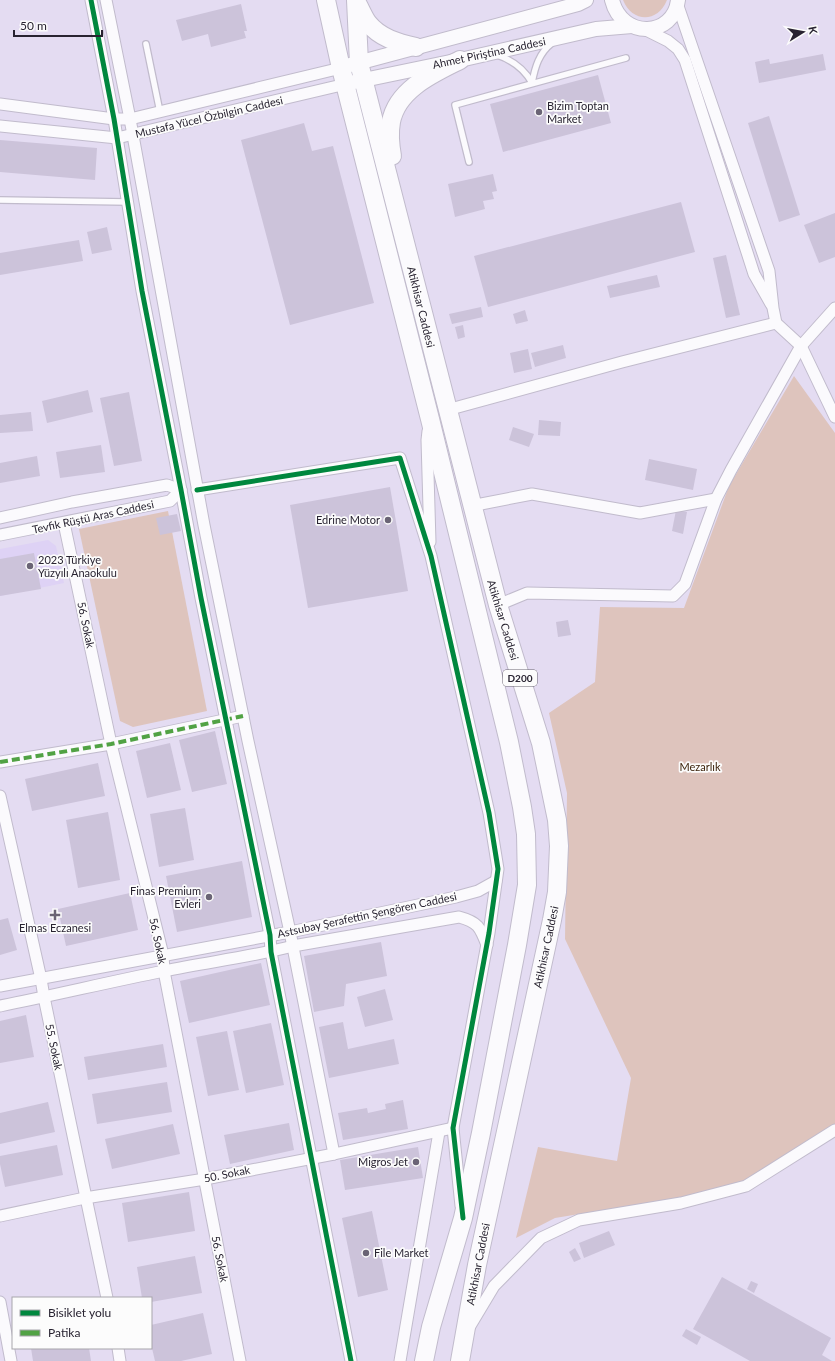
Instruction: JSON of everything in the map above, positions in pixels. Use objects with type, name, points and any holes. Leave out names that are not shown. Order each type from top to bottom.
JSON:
[{"type":"highway","name":"Atikhisar Caddesi","points":[[326,0],[430,419],[517,781],[525,827],[528,862],[527,885],[517,945],[481,1133],[463,1218],[431,1327],[424,1361]]},
{"type":"highway","name":"Atikhisar Caddesi","points":[[356,0],[362,71],[471,506],[498,605],[541,743],[557,820],[560,846],[557,892],[552,920],[477,1265],[460,1361]]},
{"type":"highway","points":[[356,0],[368,23],[381,35],[401,44],[416,47]]},
{"type":"highway","points":[[399,218],[390,138],[391,121],[397,107],[407,92],[426,78],[460,60]]},
{"type":"street","points":[[91,0],[114,119],[142,291],[201,598],[270,935],[271,952],[351,1361]]},
{"type":"street","points":[[106,0],[130,119],[197,490],[243,716],[293,946],[334,1154]]},
{"type":"street","name":"Ahmet Piriştina Caddesi","points":[[344,76],[362,71],[416,47],[578,4],[586,0]]},
{"type":"street","points":[[612,0],[616,12],[623,20],[668,41],[678,49],[685,60],[754,274],[773,308]]},
{"type":"street","points":[[678,1],[769,271],[776,323],[801,346],[835,417]]},
{"type":"street","name":"Ahmet Piriştina Caddesi","points":[[362,71],[460,60],[596,29],[655,28],[665,23],[673,14],[678,1]]},
{"type":"street","name":"Mustafa Yücel Özbilgin Caddesi","points":[[0,104],[114,119],[130,119],[344,76]]},
{"type":"street","name":"Mustafa Yücel Özbilgin Caddesi","points":[[0,126],[117,138],[344,76]]},
{"type":"street","points":[[498,605],[527,593],[673,596],[685,584],[716,499],[801,346],[835,308]]},
{"type":"street","points":[[447,410],[622,362],[776,323]]},
{"type":"street","points":[[430,419],[427,440],[431,556]]},
{"type":"street","points":[[197,490],[400,458],[431,556],[489,813],[498,869],[487,945],[453,1128],[463,1218]]},
{"type":"street","points":[[0,518],[72,502],[167,485],[181,490]]},
{"type":"street","name":"Tevfik Rüştü Aras Caddesi","points":[[0,536],[170,501],[181,490]]},
{"type":"street","points":[[471,506],[532,494],[640,512],[716,499]]},
{"type":"street","name":"56. Sokak","points":[[64,523],[111,744],[163,955],[164,971],[240,1361]]},
{"type":"street","points":[[0,762],[111,744],[243,716]]},
{"type":"street","name":"55. Sokak","points":[[0,796],[41,979],[85,1198],[107,1297]]},
{"type":"street","name":"Astsubay Şerafettin Şengören Caddesi","points":[[0,986],[290,932],[456,897],[478,891],[496,881]]},
{"type":"street","name":"Astsubay Şerafettin Şengören Caddesi","points":[[0,1006],[164,971],[271,952],[293,946],[459,917],[470,920],[478,926],[487,945]]},
{"type":"street","name":"50. Sokak","points":[[0,1216],[85,1198],[205,1179],[334,1154],[453,1128]]},
{"type":"street","points":[[466,1333],[494,1286],[540,1238],[579,1220],[681,1203],[746,1186],[835,1130]]},
{"type":"street","points":[[400,1361],[438,1132]]},
{"type":"street","points":[[0,1302],[11,1361]]},
{"type":"street","points":[[118,1349],[120,1361]]},
{"type":"lane","points":[[532,83],[539,58],[559,37]]},
{"type":"lane","points":[[146,44],[160,112]]},
{"type":"lane","points":[[490,53],[513,62],[528,76],[532,83]]},
{"type":"lane","points":[[469,162],[455,105],[626,58]]},
{"type":"lane","points":[[0,200],[128,202]]},
{"type":"shaded area","name":"2023 Türkiye Yüzyılı Anaokulu","points":[[48,540],[56,546],[64,583],[0,596],[0,549]]},
{"type":"green space","points":[[623,0],[667,0],[663,8],[658,13],[645,17],[632,13],[627,8]]},
{"type":"green space","name":"Mezarlık","points":[[794,376],[835,433],[835,1126],[752,1179],[719,1191],[555,1218],[516,1238],[538,1147],[617,1161],[631,1078],[565,939],[567,793],[549,713],[595,682],[600,607],[684,608],[729,486]]},
{"type":"green space","points":[[168,511],[207,711],[133,727],[120,721],[79,529]]},
{"type":"building","points":[[241,4],[247,31],[244,31],[246,38],[211,47],[208,34],[182,41],[176,20]]},
{"type":"building","points":[[823,54],[826,70],[759,83],[755,62],[769,59],[770,64]]},
{"type":"building","points":[[598,75],[611,123],[503,152],[490,104]]},
{"type":"building","points":[[769,116],[800,215],[779,222],[748,123]]},
{"type":"building","points":[[304,123],[312,151],[333,146],[374,303],[290,325],[241,140]]},
{"type":"building","points":[[0,140],[97,148],[95,180],[0,172]]},
{"type":"building","points":[[493,174],[497,191],[492,192],[494,199],[483,201],[485,209],[455,217],[448,184]]},
{"type":"building","points":[[681,202],[695,252],[488,307],[474,256]]},
{"type":"building","points":[[835,213],[835,257],[819,263],[804,225]]},
{"type":"building","points":[[107,227],[112,250],[92,254],[87,232]]},
{"type":"building","points":[[79,240],[83,261],[0,275],[0,253]]},
{"type":"building","points":[[726,255],[740,315],[726,318],[713,258]]},
{"type":"building","points":[[657,275],[660,287],[610,298],[607,286]]},
{"type":"building","points":[[481,307],[483,317],[452,324],[449,314]]},
{"type":"building","points":[[525,310],[528,321],[516,324],[513,314]]},
{"type":"building","points":[[463,325],[465,337],[458,339],[455,327]]},
{"type":"building","points":[[563,345],[566,358],[535,367],[531,353]]},
{"type":"building","points":[[528,349],[532,369],[514,373],[510,353]]},
{"type":"building","points":[[88,390],[93,412],[47,423],[42,401]]},
{"type":"building","points":[[129,392],[142,461],[114,466],[100,398]]},
{"type":"building","points":[[31,412],[33,431],[0,433],[0,415]]},
{"type":"building","points":[[539,420],[561,422],[560,436],[538,435]]},
{"type":"building","points":[[513,427],[534,434],[529,447],[509,440]]},
{"type":"building","points":[[101,445],[105,472],[60,478],[56,452]]},
{"type":"building","points":[[37,456],[40,476],[0,483],[0,463]]},
{"type":"building","points":[[649,459],[697,469],[693,490],[645,480]]},
{"type":"building","points":[[390,487],[408,591],[308,608],[290,505]]},
{"type":"building","points":[[676,510],[687,512],[683,534],[672,531]]},
{"type":"building","points":[[177,514],[181,531],[160,535],[156,518]]},
{"type":"building","points":[[34,553],[41,589],[0,596],[0,559]]},
{"type":"building","points":[[568,620],[571,635],[558,637],[556,622]]},
{"type":"building","points":[[215,731],[227,784],[192,792],[179,740]]},
{"type":"building","points":[[170,743],[181,790],[147,798],[136,751]]},
{"type":"building","points":[[98,763],[105,796],[32,811],[25,779]]},
{"type":"building","name":"Finas Premium Evleri","points":[[185,808],[194,860],[159,867],[150,814]]},
{"type":"building","points":[[108,812],[120,880],[78,888],[66,820]]},
{"type":"building","name":"Finas Premium Evleri","points":[[242,861],[252,917],[177,932],[166,876]]},
{"type":"building","points":[[130,893],[138,930],[66,946],[58,909]]},
{"type":"building","points":[[8,918],[17,950],[0,955],[0,920]]},
{"type":"building","points":[[381,942],[387,976],[346,984],[344,1006],[314,1012],[304,956]]},
{"type":"building","points":[[261,963],[270,1005],[189,1023],[180,981]]},
{"type":"building","points":[[385,989],[393,1020],[365,1027],[357,997]]},
{"type":"building","points":[[26,1015],[34,1057],[0,1063],[0,1021]]},
{"type":"building","points":[[343,1022],[348,1049],[394,1039],[399,1064],[329,1078],[319,1027]]},
{"type":"building","points":[[271,1023],[284,1085],[246,1093],[233,1031]]},
{"type":"building","points":[[227,1031],[239,1090],[208,1096],[196,1037]]},
{"type":"building","points":[[163,1044],[167,1067],[88,1080],[84,1057]]},
{"type":"building","points":[[167,1082],[172,1112],[97,1124],[92,1094]]},
{"type":"building","points":[[403,1100],[408,1129],[343,1140],[338,1113],[367,1108],[368,1113],[386,1109],[385,1104]]},
{"type":"building","points":[[48,1102],[55,1132],[0,1144],[0,1113]]},
{"type":"building","points":[[289,1123],[294,1150],[230,1164],[224,1135]]},
{"type":"building","points":[[173,1124],[180,1154],[112,1169],[105,1139]]},
{"type":"building","points":[[57,1145],[63,1175],[5,1187],[0,1164],[0,1156]]},
{"type":"building","points":[[418,1147],[423,1178],[345,1190],[340,1160]]},
{"type":"building","points":[[189,1192],[195,1231],[128,1242],[122,1203]]},
{"type":"building","points":[[372,1211],[388,1290],[358,1297],[342,1218]]},
{"type":"building","points":[[609,1231],[615,1245],[584,1258],[579,1243]]},
{"type":"building","points":[[575,1248],[581,1259],[574,1262],[569,1252]]},
{"type":"building","points":[[195,1256],[202,1293],[152,1302],[152,1297],[142,1297],[137,1267]]},
{"type":"building","points":[[722,1277],[831,1338],[822,1355],[832,1361],[750,1361],[693,1329]]},
{"type":"building","points":[[751,1281],[758,1284],[754,1293],[747,1289]]},
{"type":"building","points":[[203,1313],[212,1354],[181,1361],[155,1361],[152,1348],[152,1325]]},
{"type":"building","points":[[686,1329],[701,1337],[697,1345],[682,1336]]},
{"type":"building","points":[[31,1349],[89,1349],[91,1361],[33,1361]]},
{"type":"marked path","points":[[0,762],[111,744],[243,716]]},
{"type":"cycle path","points":[[91,0],[114,119],[142,291],[201,598],[270,935],[271,952],[351,1361]]},
{"type":"cycle path","points":[[197,490],[400,458],[431,556],[489,813],[498,869],[489,933],[453,1128],[463,1218]]},
{"type":"place","name":"Bizim Toptan Market","points":[[539,112]]},
{"type":"place","name":"Edrine Motor","points":[[388,520]]},
{"type":"place","name":"2023 Türkiye Yüzyılı Anaokulu","points":[[30,566]]},
{"type":"place","name":"Finas Premium Evleri","points":[[209,897]]},
{"type":"place","name":"Elmas Eczanesi","points":[[55,915]]},
{"type":"place","name":"Migros Jet","points":[[416,1162]]},
{"type":"place","name":"File Market","points":[[366,1253]]}]
